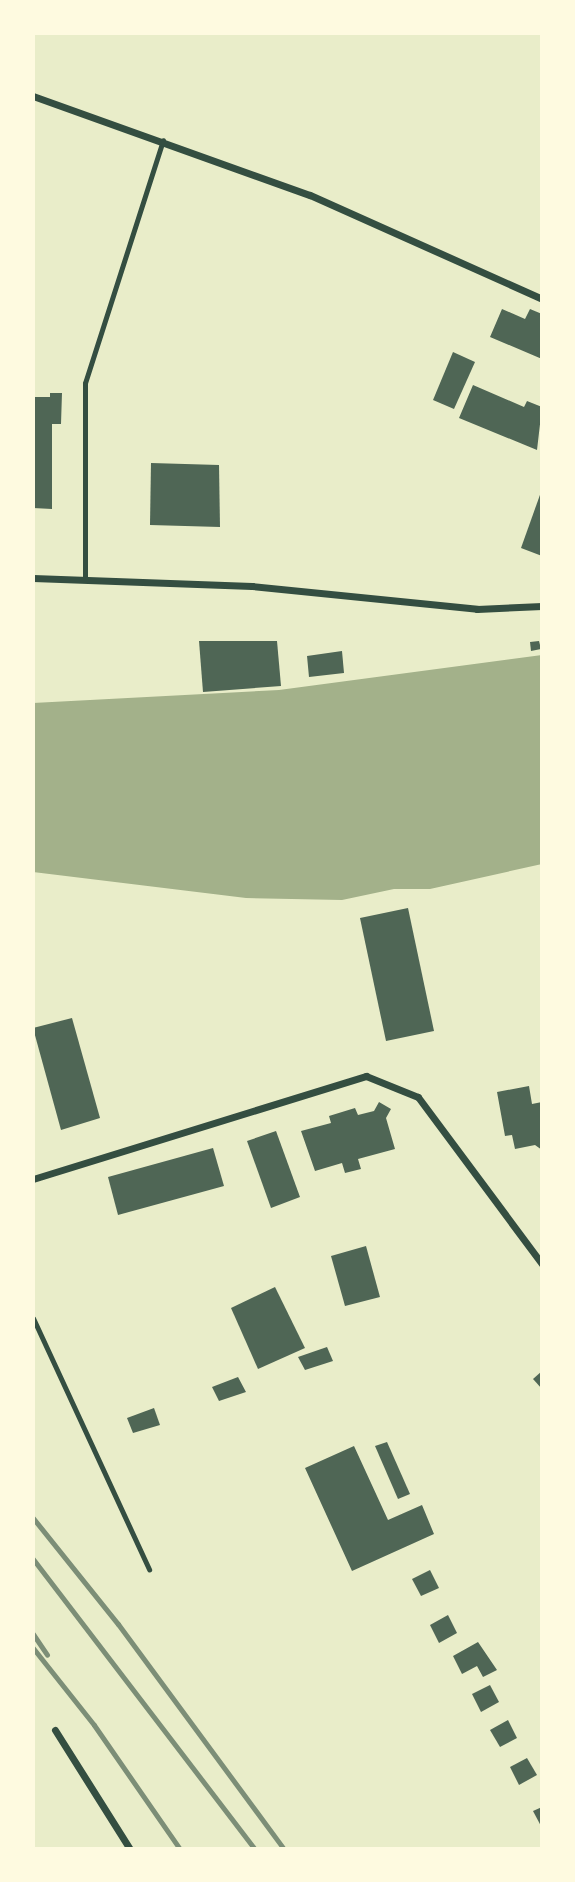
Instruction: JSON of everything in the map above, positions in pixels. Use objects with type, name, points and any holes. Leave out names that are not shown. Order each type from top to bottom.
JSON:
[{"type":"street","points":[[33,96],[163,140],[310,195],[542,299]]},
{"type":"street","points":[[33,578],[252,586],[477,609],[542,606]]},
{"type":"street","points":[[33,1179],[366,1076],[418,1097],[542,1264]]},
{"type":"street","points":[[55,1730],[130,1849]]},
{"type":"lane","points":[[85,579],[85,383],[163,140]]},
{"type":"lane","points":[[33,1318],[149,1569]]},
{"type":"shaded area","points":[[542,655],[542,864],[430,889],[394,889],[342,900],[246,898],[33,872],[33,703],[279,690]]},
{"type":"building","points":[[502,309],[525,319],[530,309],[542,314],[542,359],[490,337]]},
{"type":"building","points":[[453,352],[475,362],[454,409],[433,400]]},
{"type":"building","points":[[473,385],[524,407],[527,401],[542,407],[537,450],[459,418]]},
{"type":"building","points":[[50,393],[62,393],[61,424],[52,424],[52,509],[33,508],[33,397],[50,397]]},
{"type":"building","points":[[151,463],[219,465],[220,527],[150,525]]},
{"type":"building","points":[[542,492],[542,556],[521,548]]},
{"type":"building","points":[[199,641],[277,641],[281,686],[203,692]]},
{"type":"building","points":[[539,641],[541,649],[531,651],[530,642]]},
{"type":"building","points":[[342,651],[344,673],[309,677],[307,656]]},
{"type":"building","points":[[408,908],[434,1031],[386,1041],[360,918]]},
{"type":"building","points":[[72,1018],[100,1118],[61,1130],[33,1028]]},
{"type":"building","points":[[529,1086],[532,1104],[542,1102],[542,1150],[535,1145],[515,1149],[512,1135],[505,1136],[497,1092]]},
{"type":"building","points":[[379,1102],[391,1109],[386,1118],[395,1149],[358,1159],[361,1169],[345,1173],[342,1163],[315,1171],[301,1131],[331,1123],[329,1116],[355,1108],[358,1115],[374,1111]]},
{"type":"building","points":[[276,1131],[300,1197],[271,1208],[247,1141]]},
{"type":"building","points":[[213,1148],[224,1186],[118,1215],[108,1177]]},
{"type":"building","points":[[366,1246],[380,1297],[345,1306],[331,1256]]},
{"type":"building","points":[[275,1287],[305,1348],[258,1369],[231,1308]]},
{"type":"building","points":[[327,1347],[333,1361],[305,1370],[298,1357]]},
{"type":"building","points":[[542,1371],[542,1389],[533,1379]]},
{"type":"building","points":[[238,1377],[246,1392],[219,1401],[212,1387]]},
{"type":"building","points":[[154,1408],[160,1425],[133,1433],[127,1418]]},
{"type":"building","points":[[387,1442],[410,1494],[398,1499],[375,1446]]},
{"type":"building","points":[[354,1446],[388,1520],[422,1505],[434,1534],[352,1571],[305,1468]]},
{"type":"building","points":[[430,1570],[439,1588],[421,1596],[412,1579]]},
{"type":"building","points":[[448,1615],[457,1633],[439,1643],[430,1625]]},
{"type":"building","points":[[478,1642],[497,1670],[483,1677],[477,1666],[462,1674],[453,1656]]},
{"type":"building","points":[[490,1685],[499,1702],[481,1712],[472,1694]]},
{"type":"building","points":[[508,1720],[517,1738],[500,1747],[490,1730]]},
{"type":"building","points":[[527,1758],[537,1775],[519,1785],[510,1767]]},
{"type":"building","points":[[542,1807],[542,1828],[533,1811]]},
{"type":"railway","points":[[33,1518],[118,1624],[284,1849]]},
{"type":"railway","points":[[33,1559],[255,1849]]},
{"type":"railway","points":[[33,1634],[47,1655]]},
{"type":"railway","points":[[33,1648],[94,1725],[180,1849]]}]
